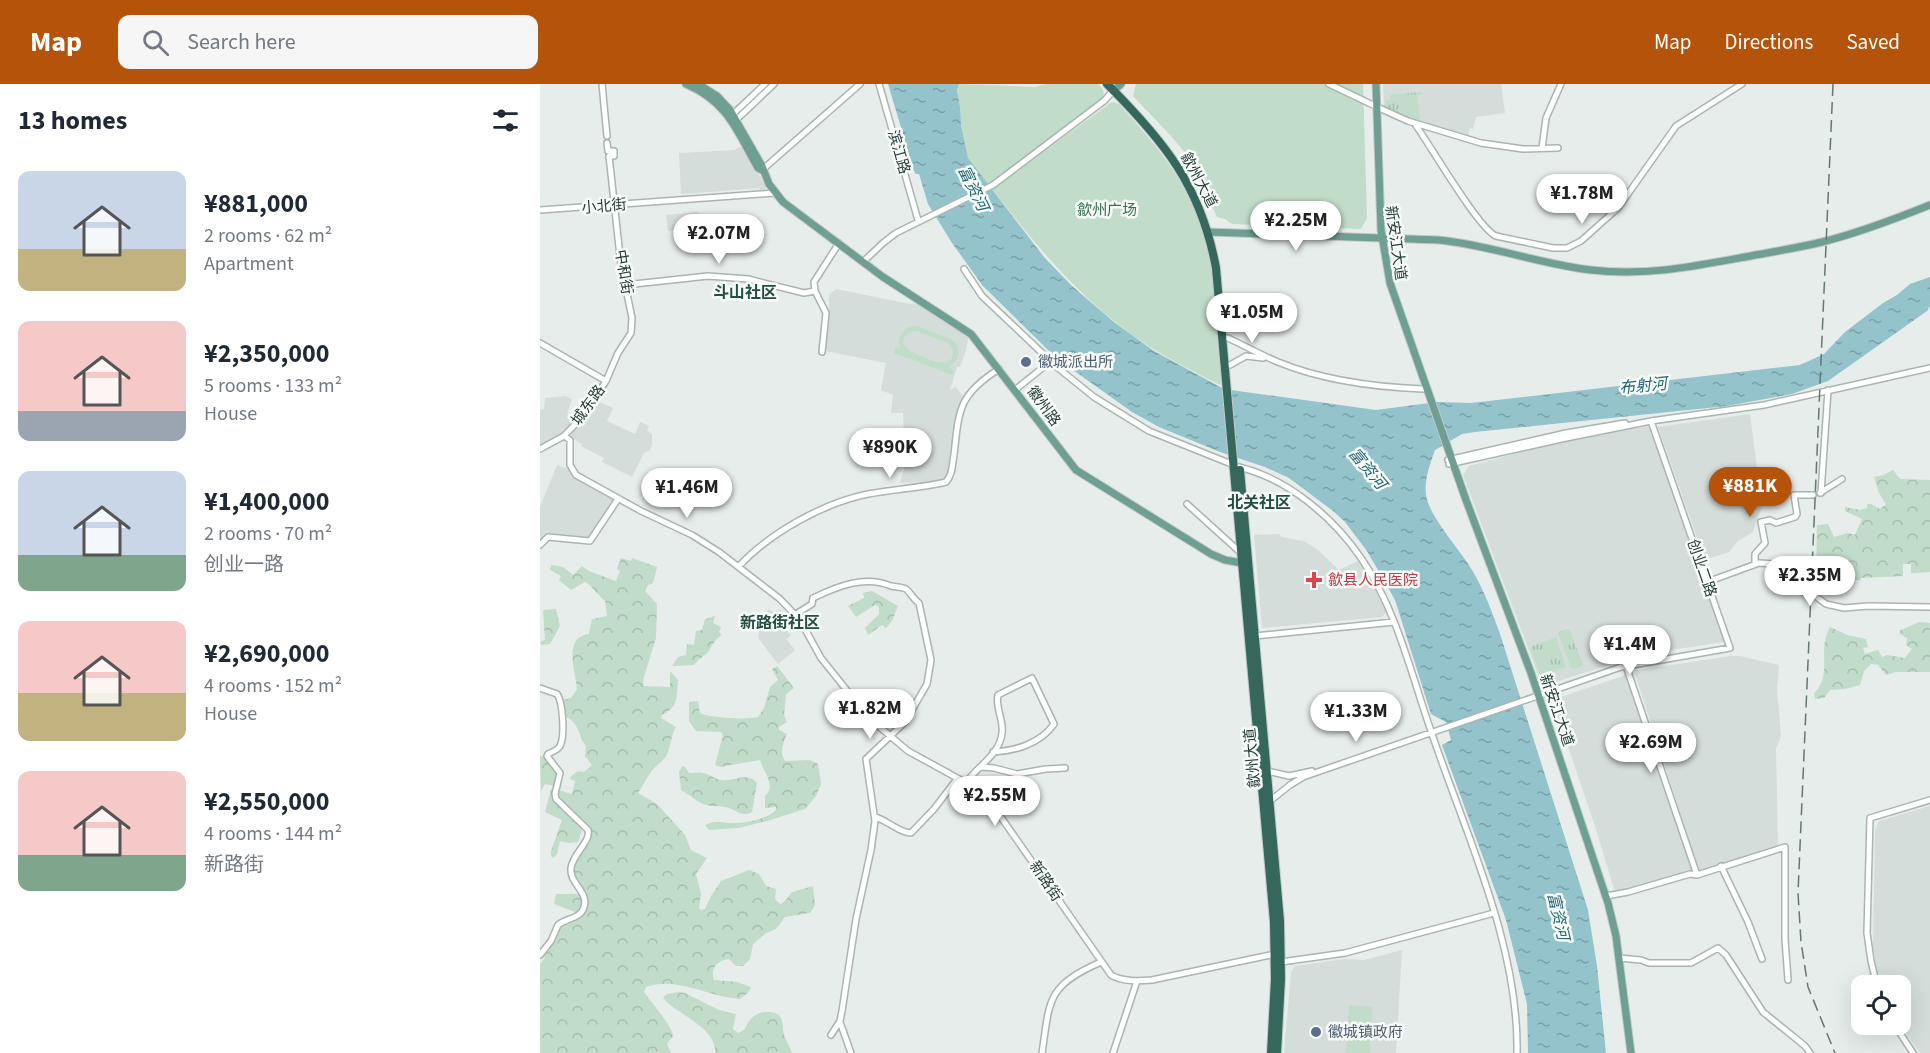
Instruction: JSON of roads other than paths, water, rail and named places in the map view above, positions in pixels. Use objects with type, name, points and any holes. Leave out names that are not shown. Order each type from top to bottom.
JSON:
[{"type":"highway","name":"歙州大道","points":[[1115,86],[1175,161],[1193,193],[1211,235],[1222,279],[1230,382]]},
{"type":"highway","name":"歙州大道","points":[[1211,235],[1230,382]]},
{"type":"highway","points":[[1230,382],[1237,464]]},
{"type":"highway","name":"歙州大道","points":[[1237,464],[1241,553],[1272,892],[1275,954],[1270,1053]]},
{"type":"highway","name":"歙州大道","points":[[1237,464],[1255,636],[1280,921],[1281,962],[1277,1053]]},
{"type":"main road","name":"徽州路","points":[[686,84],[714,100],[733,119]]},
{"type":"main road","name":"徽州路","points":[[698,84],[717,96],[762,166],[775,194],[801,218],[968,331],[1068,462],[1080,473],[1211,554],[1242,564]]},
{"type":"main road","name":"新安江大道","points":[[1374,84],[1380,240],[1390,295],[1428,398]]},
{"type":"main road","points":[[1211,235],[1461,243],[1589,270],[1661,272],[1821,242],[1930,205]]},
{"type":"main road","points":[[1380,240],[1460,247],[1532,265],[1588,274],[1651,277],[1822,246],[1887,226],[1930,209]]},
{"type":"main road","name":"新安江大道","points":[[1380,240],[1394,293],[1428,398],[1606,896],[1614,925],[1619,958],[1629,1053]]},
{"type":"main road","name":"新安江大道","points":[[1533,695],[1608,918],[1629,1053]]},
{"type":"street","name":"中和街","points":[[602,84],[621,265],[632,318],[630,336],[618,353],[606,381]]},
{"type":"street","points":[[733,119],[765,84]]},
{"type":"street","points":[[733,119],[774,84]]},
{"type":"street","points":[[762,170],[860,84]]},
{"type":"street","name":"滨江路","points":[[879,84],[920,220]]},
{"type":"street","points":[[1329,84],[1415,124],[1481,143],[1523,149],[1558,148]]},
{"type":"street","points":[[1542,148],[1546,118],[1561,84]]},
{"type":"street","points":[[1415,124],[1488,232],[1497,236],[1562,248],[1581,242],[1618,208],[1678,124],[1742,84]]},
{"type":"street","points":[[863,262],[891,236],[993,185],[1104,101],[1115,86]]},
{"type":"street","name":"小北街","points":[[540,210],[775,194]]},
{"type":"street","points":[[822,352],[826,313],[815,291],[815,278],[839,243]]},
{"type":"street","points":[[964,269],[982,296],[1051,362],[1094,397],[1138,425],[1168,439],[1257,471],[1275,480],[1309,503],[1337,528],[1366,566],[1381,591],[1394,622],[1494,913],[1515,996],[1517,1053]]},
{"type":"street","points":[[625,285],[708,276],[752,280],[804,293],[815,291]]},
{"type":"street","points":[[1228,338],[1279,362]]},
{"type":"street","points":[[540,344],[606,381]]},
{"type":"street","points":[[1230,365],[1251,356],[1350,382],[1423,389]]},
{"type":"street","points":[[1015,390],[1051,362]]},
{"type":"street","points":[[1450,458],[1651,421],[1749,408],[1930,368]]},
{"type":"street","points":[[739,566],[768,542],[837,502],[946,482],[951,474],[959,416],[965,398],[976,386],[999,369]]},
{"type":"street","name":"城东路","points":[[540,449],[564,436],[583,416],[606,381]]},
{"type":"street","points":[[1818,494],[1828,390]]},
{"type":"street","name":"创业二路","points":[[1651,421],[1729,646]]},
{"type":"street","name":"新路街","points":[[564,436],[570,440],[570,465],[574,473],[618,499],[692,535],[739,566],[795,614],[821,658],[869,718],[914,756],[986,796],[1008,824],[1107,971],[1114,977],[1137,981],[1152,980],[1275,954]]},
{"type":"street","points":[[1755,564],[1755,554],[1765,543],[1761,522],[1770,520],[1776,523],[1795,517],[1797,514],[1794,495],[1818,494],[1842,479]]},
{"type":"street","points":[[540,545],[548,537],[590,541],[618,499]]},
{"type":"street","points":[[1187,504],[1241,553]]},
{"type":"street","points":[[1707,582],[1755,564],[1777,564],[1804,573],[1803,592],[1814,595],[1833,606],[1844,608],[1930,607]]},
{"type":"street","points":[[795,614],[812,604],[813,598],[829,590],[860,581],[882,582],[905,589],[919,603],[932,660],[929,676],[905,722],[866,759],[875,817],[871,850],[862,882],[840,1021],[851,1053]]},
{"type":"street","points":[[1255,636],[1394,622]]},
{"type":"street","points":[[1270,801],[1303,777],[1620,663],[1729,646]]},
{"type":"street","points":[[1533,695],[1626,666],[1729,646]]},
{"type":"street","points":[[1626,666],[1697,875]]},
{"type":"street","points":[[966,783],[993,752],[1003,732],[998,695],[1032,678],[1054,724],[1048,732],[1036,740],[1012,750],[993,752]]},
{"type":"street","points":[[540,688],[557,694],[561,701],[562,741],[559,748],[547,756],[560,773],[556,799],[589,833],[589,838],[576,852],[571,869],[574,882],[584,898],[584,909],[579,915],[558,925],[552,939],[540,955]]},
{"type":"street","points":[[1267,771],[1289,776],[1308,772],[1431,731]]},
{"type":"street","points":[[981,767],[1017,774],[1065,768]]},
{"type":"street","points":[[875,817],[906,833],[911,833],[934,810],[957,778]]},
{"type":"street","points":[[1874,975],[1867,933],[1870,818],[1930,800]]},
{"type":"street","points":[[1606,896],[1690,873],[1697,875],[1785,847],[1785,929],[1788,980]]},
{"type":"street","points":[[1721,866],[1748,922],[1762,959]]},
{"type":"street","points":[[1281,962],[1345,953],[1494,913]]},
{"type":"street","points":[[1619,958],[1649,963],[1690,963],[1718,948],[1726,955],[1763,1012],[1805,1046],[1810,1053]]},
{"type":"street","points":[[1042,1053],[1046,1021],[1056,991],[1078,974],[1101,962]]},
{"type":"street","points":[[1113,1053],[1137,981]]},
{"type":"street","points":[[831,1035],[840,1021]]},
{"type":"street","points":[[1901,1035],[1913,1053]]},
{"type":"water","points":[[888,84],[959,84],[957,90],[961,126],[968,158],[1044,257],[1072,286],[1114,322],[1154,351],[1224,389],[1376,410],[1437,402],[1471,403],[1800,365],[1824,354],[1845,332],[1910,284],[1930,277],[1930,306],[1927,311],[1828,381],[1792,394],[1727,406],[1462,434],[1435,450],[1426,484],[1428,504],[1472,570],[1491,609],[1588,910],[1597,966],[1606,1053],[1528,1053],[1527,1004],[1506,920],[1442,745],[1451,740],[1446,722],[1431,714],[1395,600],[1367,551],[1345,522],[1289,478],[1159,427],[1132,412],[1048,350],[983,286],[928,204],[919,174],[914,171]]},
{"type":"railway","points":[[1833,84],[1798,893],[1801,942],[1808,987],[1835,1053]]},
{"type":"place","name":"徽城派出所","points":[[1026,362]]},
{"type":"place","name":"歙县人民医院","points":[[1314,580]]},
{"type":"place","name":"徽城镇政府","points":[[1316,1032]]},
{"type":"district","name":"斗山社区","points":[[745,292]]},
{"type":"district","name":"北关社区","points":[[1259,502]]},
{"type":"district","name":"新路街社区","points":[[780,622]]},
{"type":"water label","name":"富资河","points":[[974,188]]},
{"type":"water label","name":"布射河","points":[[1643,385]]},
{"type":"water label","name":"富资河","points":[[1368,468]]},
{"type":"water label","name":"富资河","points":[[1559,916]]},
{"type":"park label","name":"歙州广场","points":[[1107,210]]}]
